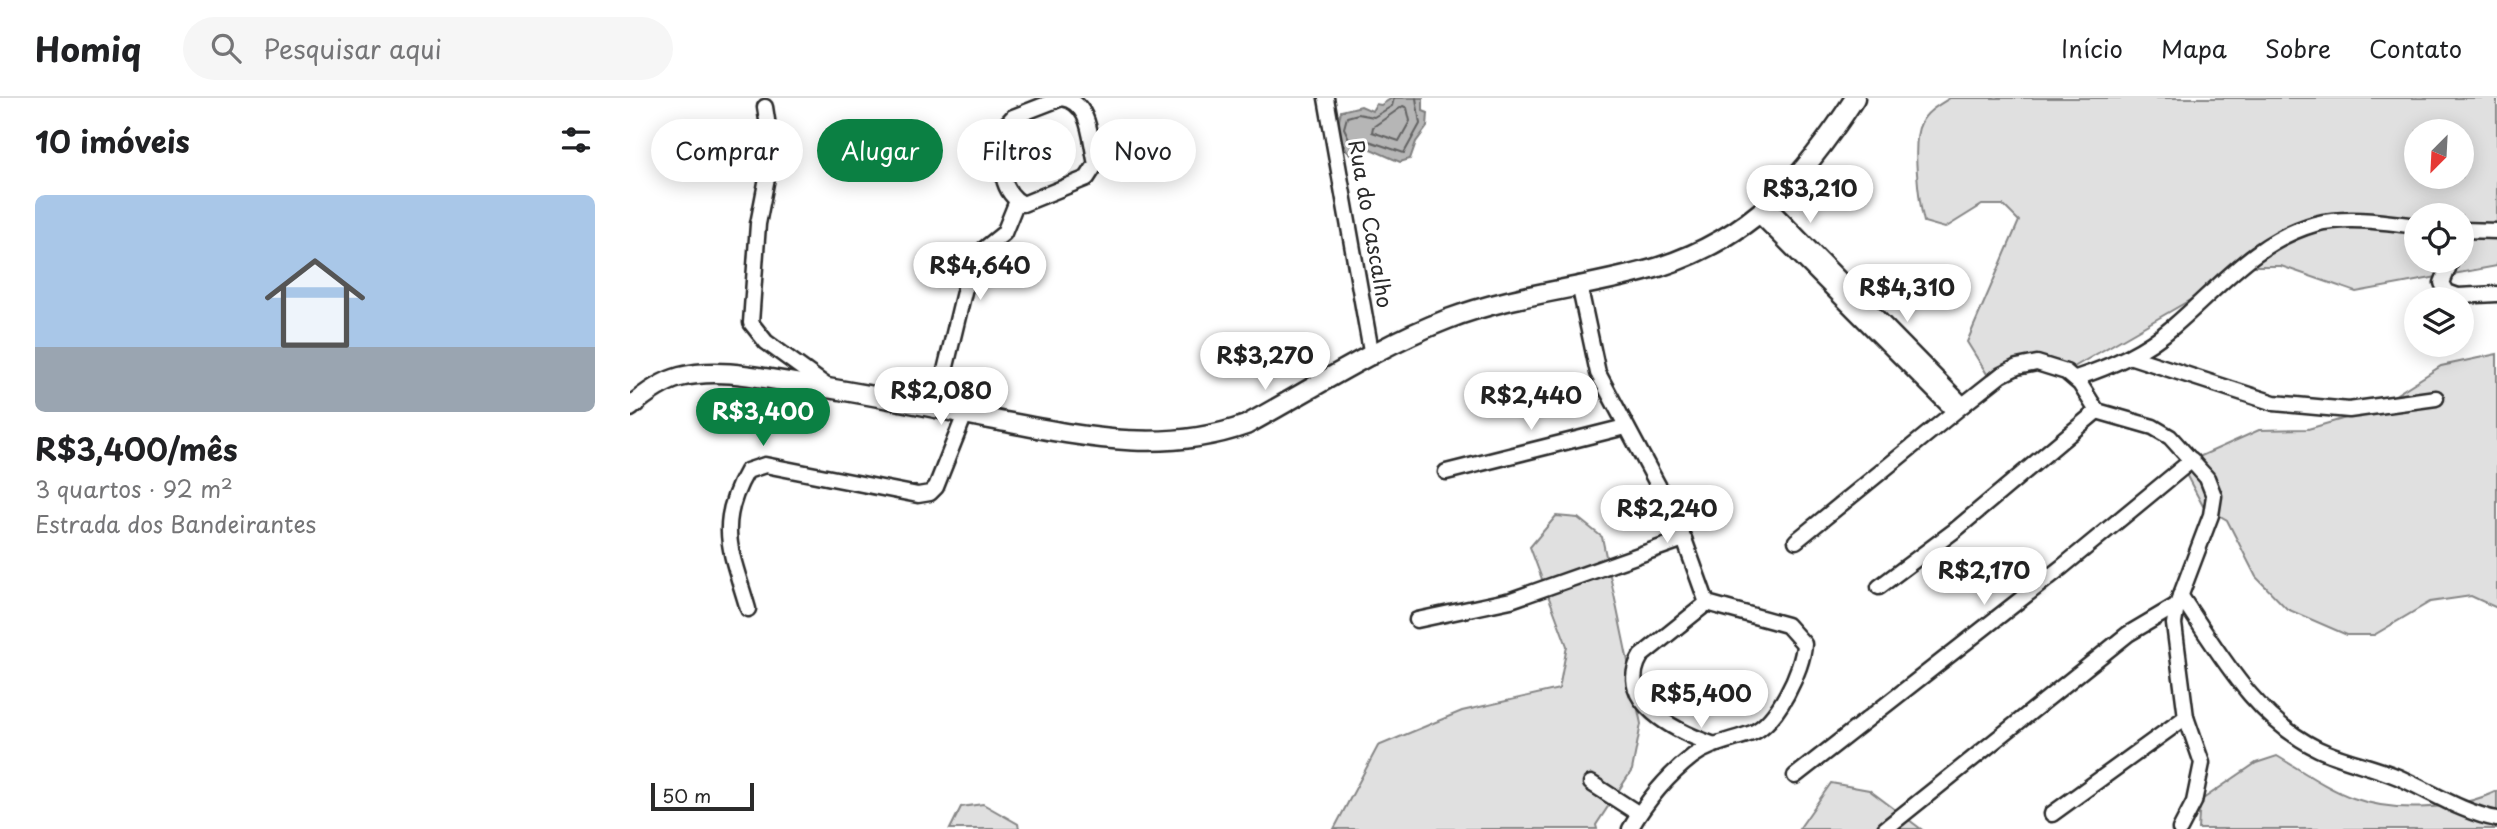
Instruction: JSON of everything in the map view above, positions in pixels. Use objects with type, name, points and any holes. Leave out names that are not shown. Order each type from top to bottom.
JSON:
[{"type":"main road","points":[[630,407],[662,383],[699,374],[741,375],[829,388],[1095,439],[1150,442],[1199,439],[1245,425],[1447,319],[1520,297],[1658,267],[1694,254],[1764,211],[1804,171],[1855,98]]},
{"type":"street","points":[[1062,98],[1074,100],[1084,111],[1096,164],[1093,172],[1087,178],[1023,204],[1017,201],[1011,198],[1005,186],[1003,128],[1007,121],[1062,98]]},
{"type":"street","name":"Rua do Cascalho","points":[[1326,98],[1372,357]]},
{"type":"street","points":[[765,107],[772,152],[758,224],[751,323],[766,342],[829,388]]},
{"type":"street","points":[[936,408],[969,271],[978,254],[1004,233],[1017,201]]},
{"type":"street","points":[[1764,211],[1959,408]]},
{"type":"street","points":[[2076,378],[2132,357],[2175,326],[2206,294],[2271,242],[2317,223],[2337,221],[2404,225]]},
{"type":"street","points":[[2474,232],[2497,231]]},
{"type":"street","points":[[2446,273],[2442,283],[2447,292],[2458,296],[2497,294]]},
{"type":"street","points":[[1579,284],[1598,373],[1684,539],[1707,603]]},
{"type":"street","points":[[2132,357],[2274,403],[2349,410],[2436,398]]},
{"type":"street","points":[[1796,541],[2001,375],[2037,363],[2052,365],[2076,378],[2096,411],[2153,426],[2170,437],[2212,487],[2214,504],[2178,600],[2175,636],[2186,717],[2200,752],[2202,775],[2194,802],[2180,829]]},
{"type":"street","points":[[1879,587],[1954,531],[2096,411]]},
{"type":"street","points":[[748,609],[729,544],[727,521],[736,490],[747,471],[755,466],[765,465],[918,495],[930,493],[936,487],[965,414]]},
{"type":"street","points":[[1446,472],[1625,427]]},
{"type":"street","points":[[1795,776],[2062,568],[2192,460]]},
{"type":"street","points":[[1417,620],[1511,600],[1684,539]]},
{"type":"street","points":[[2178,600],[2266,714],[2286,729],[2333,755],[2389,773],[2476,813],[2497,819]]},
{"type":"street","points":[[1885,829],[2128,634],[2178,600]]},
{"type":"street","points":[[1630,829],[1673,773],[1712,744],[1754,732],[1765,726],[1779,706],[1803,659],[1804,644],[1787,625],[1707,603]]},
{"type":"street","points":[[1707,603],[1641,656],[1636,666],[1636,682],[1640,699],[1648,710],[1690,736],[1712,744]]},
{"type":"street","points":[[2052,814],[2186,717]]},
{"type":"street","points":[[1591,783],[1639,814]]},
{"type":"shaded area","points":[[1950,98],[2497,98],[2497,266],[2474,270],[2474,203],[2404,203],[2404,273],[2459,273],[2356,292],[2281,266],[2249,266],[2060,375],[2024,365],[1987,374],[1967,342],[2019,221],[2003,205],[1982,205],[1945,228],[1924,222],[1917,172],[1917,143],[1921,123],[1934,109]]},
{"type":"shaded area","points":[[2497,354],[2497,608],[2471,596],[2430,602],[2374,635],[2347,635],[2287,609],[2256,577],[2227,520],[2203,506],[2181,465],[2259,430],[2308,429],[2370,411],[2441,366]]},
{"type":"shaded area","points":[[1556,516],[1578,518],[1602,537],[1641,724],[1632,770],[1596,825],[1597,829],[1334,829],[1378,746],[1462,711],[1559,689],[1567,646],[1530,547]]},
{"type":"shaded area","points":[[2277,756],[2343,794],[2387,806],[2445,806],[2497,791],[2497,829],[2198,829],[2200,801],[2256,763]]},
{"type":"shaded area","points":[[1831,783],[1869,790],[1921,829],[1799,829]]},
{"type":"shaded area","points":[[983,804],[1018,824],[1019,829],[950,829],[961,807]]},
{"type":"water","points":[[1392,98],[1423,98],[1423,111],[1428,113],[1427,127],[1416,142],[1410,159],[1400,162],[1364,146],[1361,152],[1350,154],[1342,144],[1339,134],[1341,111],[1361,106],[1372,111],[1376,104],[1381,105]]}]
